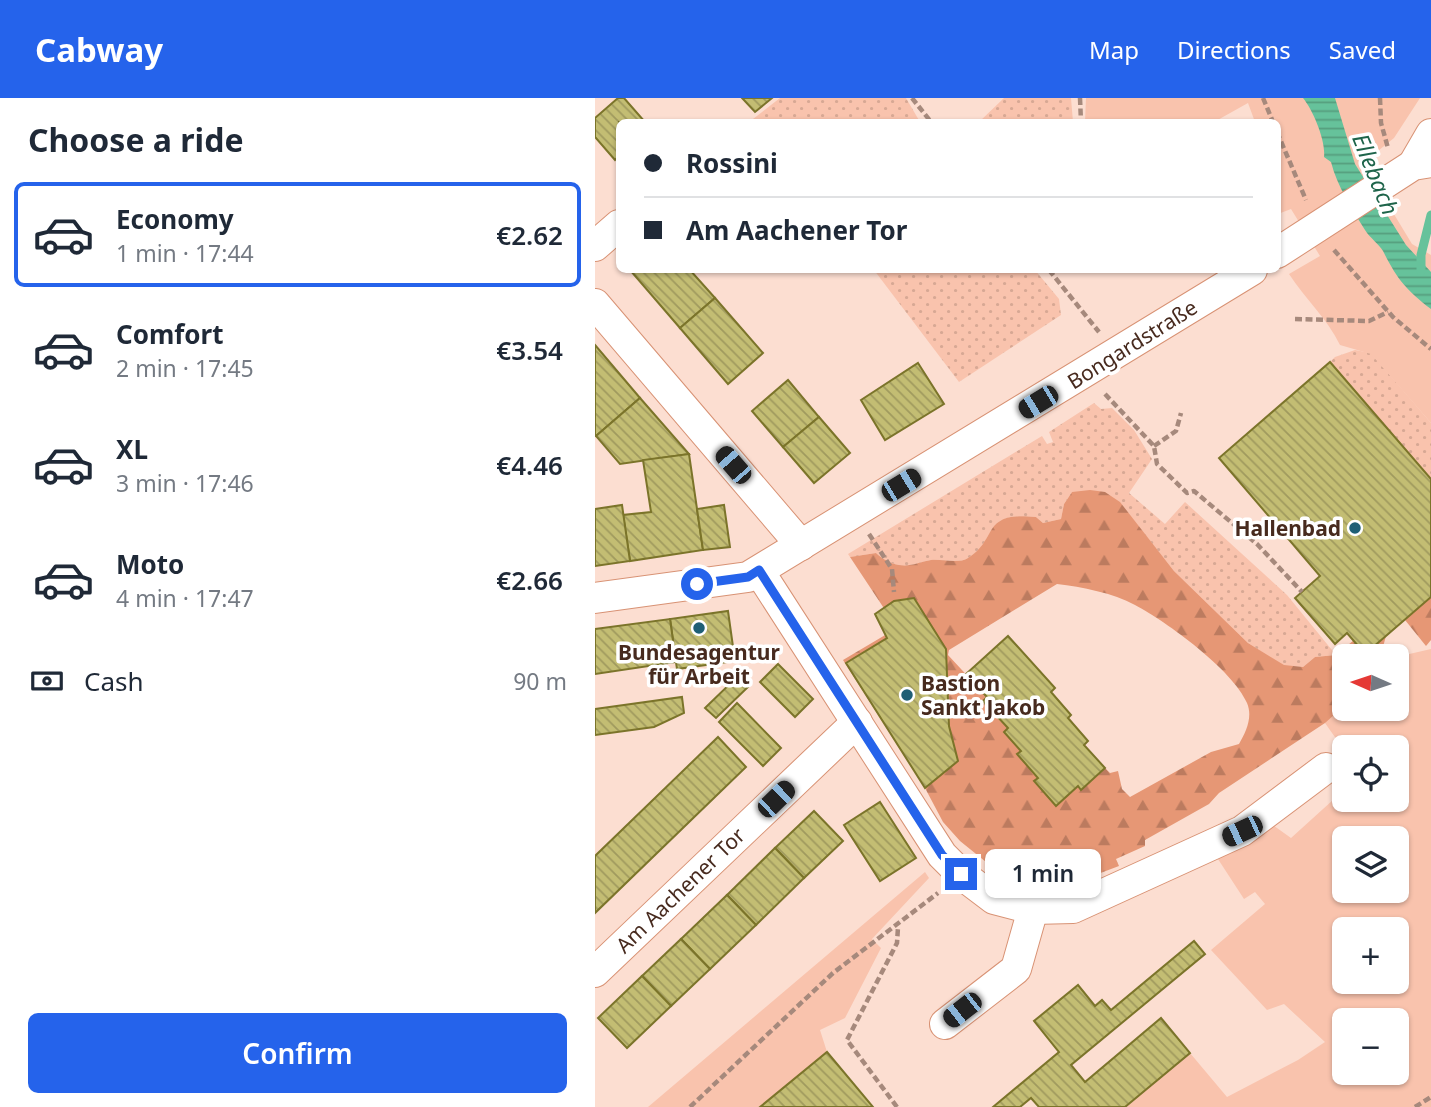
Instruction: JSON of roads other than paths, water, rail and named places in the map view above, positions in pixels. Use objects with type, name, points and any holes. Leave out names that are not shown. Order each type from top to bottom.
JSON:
[{"type":"street","points":[[1281,251],[1408,171],[1431,134]]},
{"type":"street","points":[[595,246],[616,228]]},
{"type":"street","name":"Bongardstraße","points":[[595,598],[748,577],[1247,273]]},
{"type":"street","points":[[595,304],[801,545]]},
{"type":"street","points":[[759,570],[952,864],[994,899],[1033,909],[1073,908],[1242,831],[1326,768]]},
{"type":"street","name":"Am Aachener Tor","points":[[595,972],[857,722]]},
{"type":"street","points":[[945,1024],[1016,969],[1033,909]]},
{"type":"waterway","points":[[1421,271],[1421,255],[1431,215]]},
{"type":"place","name":"Hallenbad","points":[[1355,528]]},
{"type":"place","name":"Bundesagentur für Arbeit","points":[[699,628]]},
{"type":"place","name":"Bastion Sankt Jakob","points":[[907,695]]},
{"type":"water label","name":"Ellebach","points":[[1376,174]]}]
